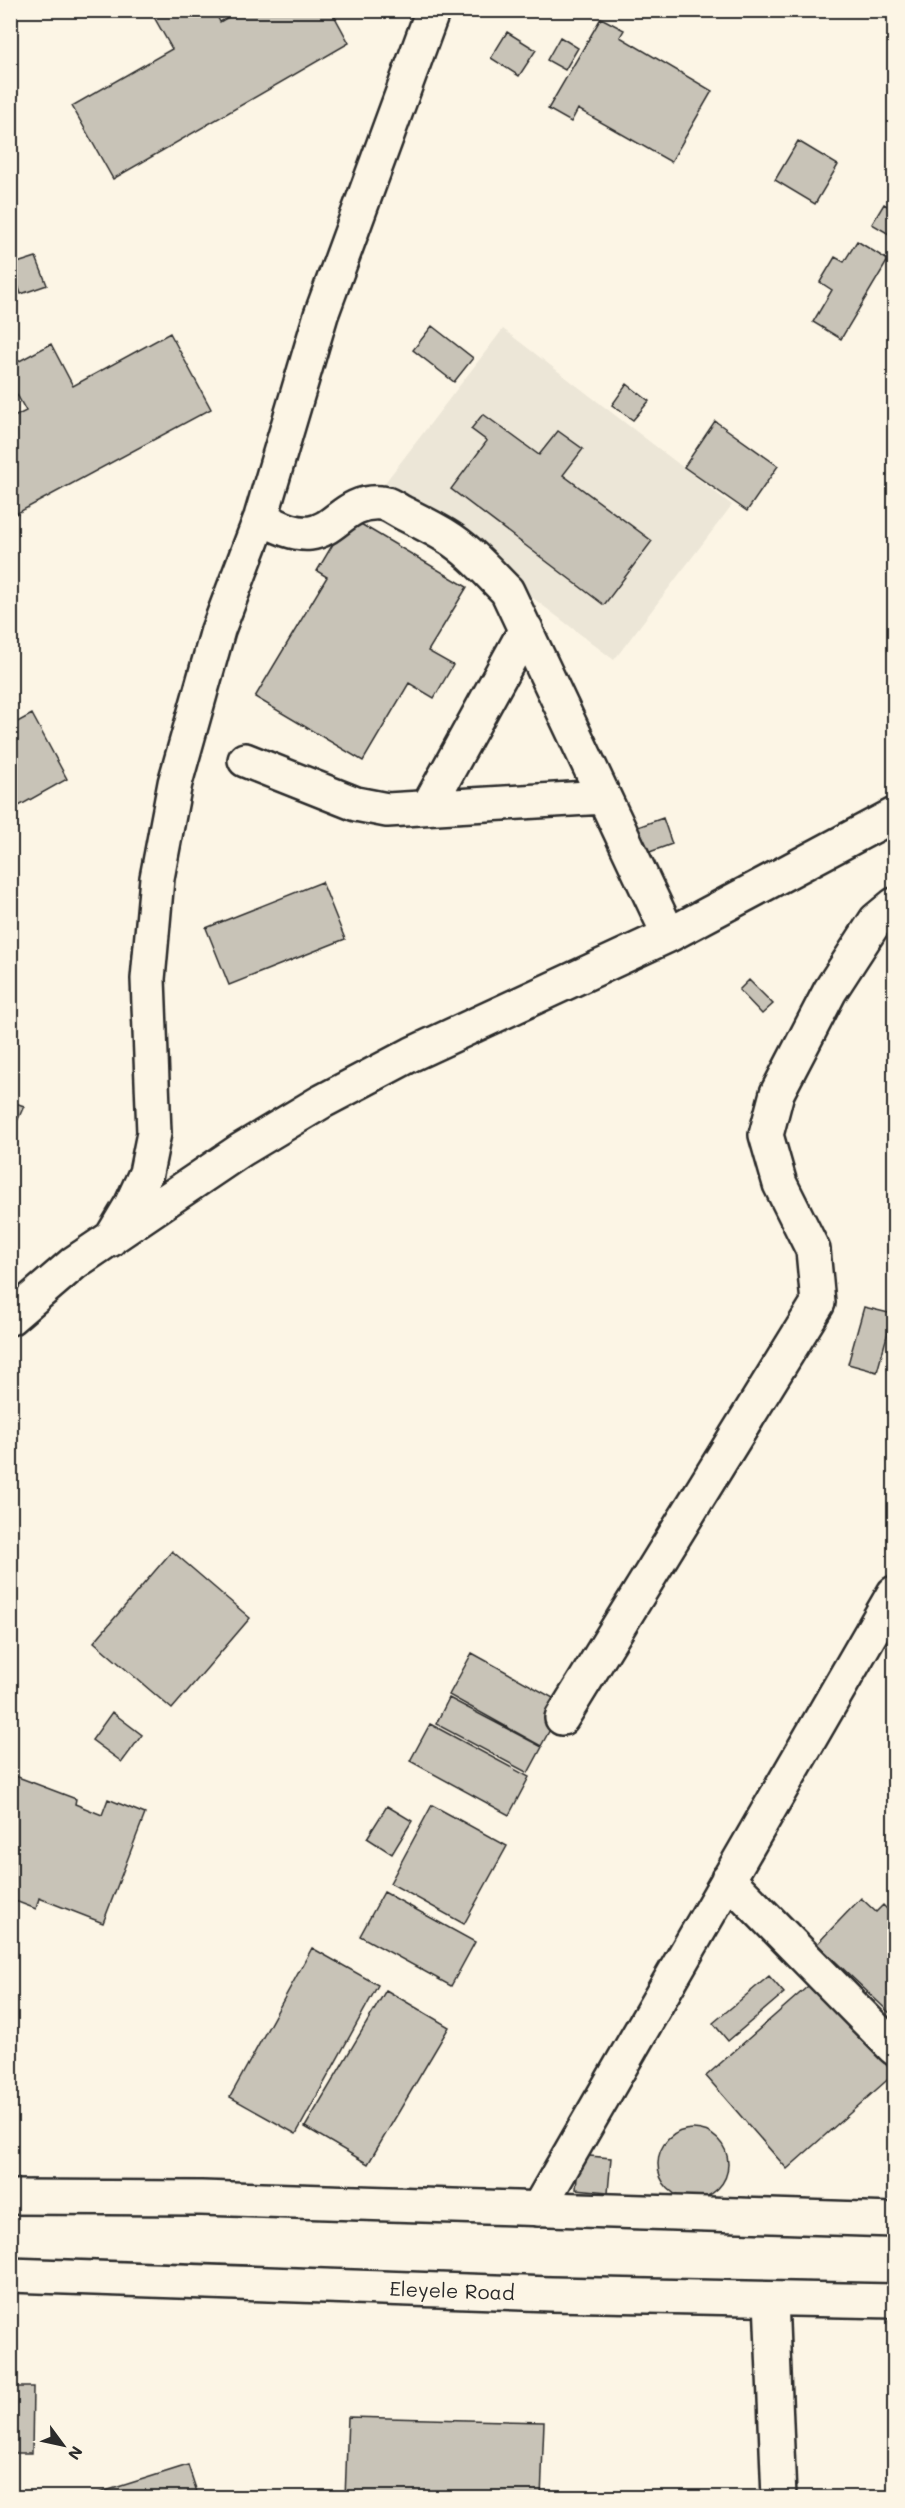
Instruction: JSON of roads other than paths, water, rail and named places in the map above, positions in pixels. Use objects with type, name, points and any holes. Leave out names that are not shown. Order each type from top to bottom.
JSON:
[{"type":"street","points":[[110,1240],[131,1205],[146,1173],[154,1133],[148,979],[157,878],[175,783],[218,630],[261,517],[321,315],[433,10]]},
{"type":"street","points":[[261,517],[283,531],[304,534],[324,530],[360,504],[383,502],[447,536],[481,564],[507,591],[669,935]]},
{"type":"street","points":[[429,807],[526,629]]},
{"type":"street","points":[[245,760],[356,804],[387,810],[604,797]]},
{"type":"street","points":[[10,1318],[74,1263],[241,1150],[321,1102],[412,1054],[669,935],[894,815]]},
{"type":"street","points":[[562,1718],[818,1304],[813,1250],[780,1184],[766,1135],[777,1094],[830,991],[876,920],[894,905]]},
{"type":"street","points":[[538,2209],[894,1593]]},
{"type":"street","points":[[728,1878],[894,2048]]},
{"type":"street","points":[[10,2197],[201,2198],[894,2220]]},
{"type":"street","name":"Eleyele Road","points":[[10,2275],[551,2294],[894,2301]]},
{"type":"street","points":[[771,2299],[779,2498]]}]
